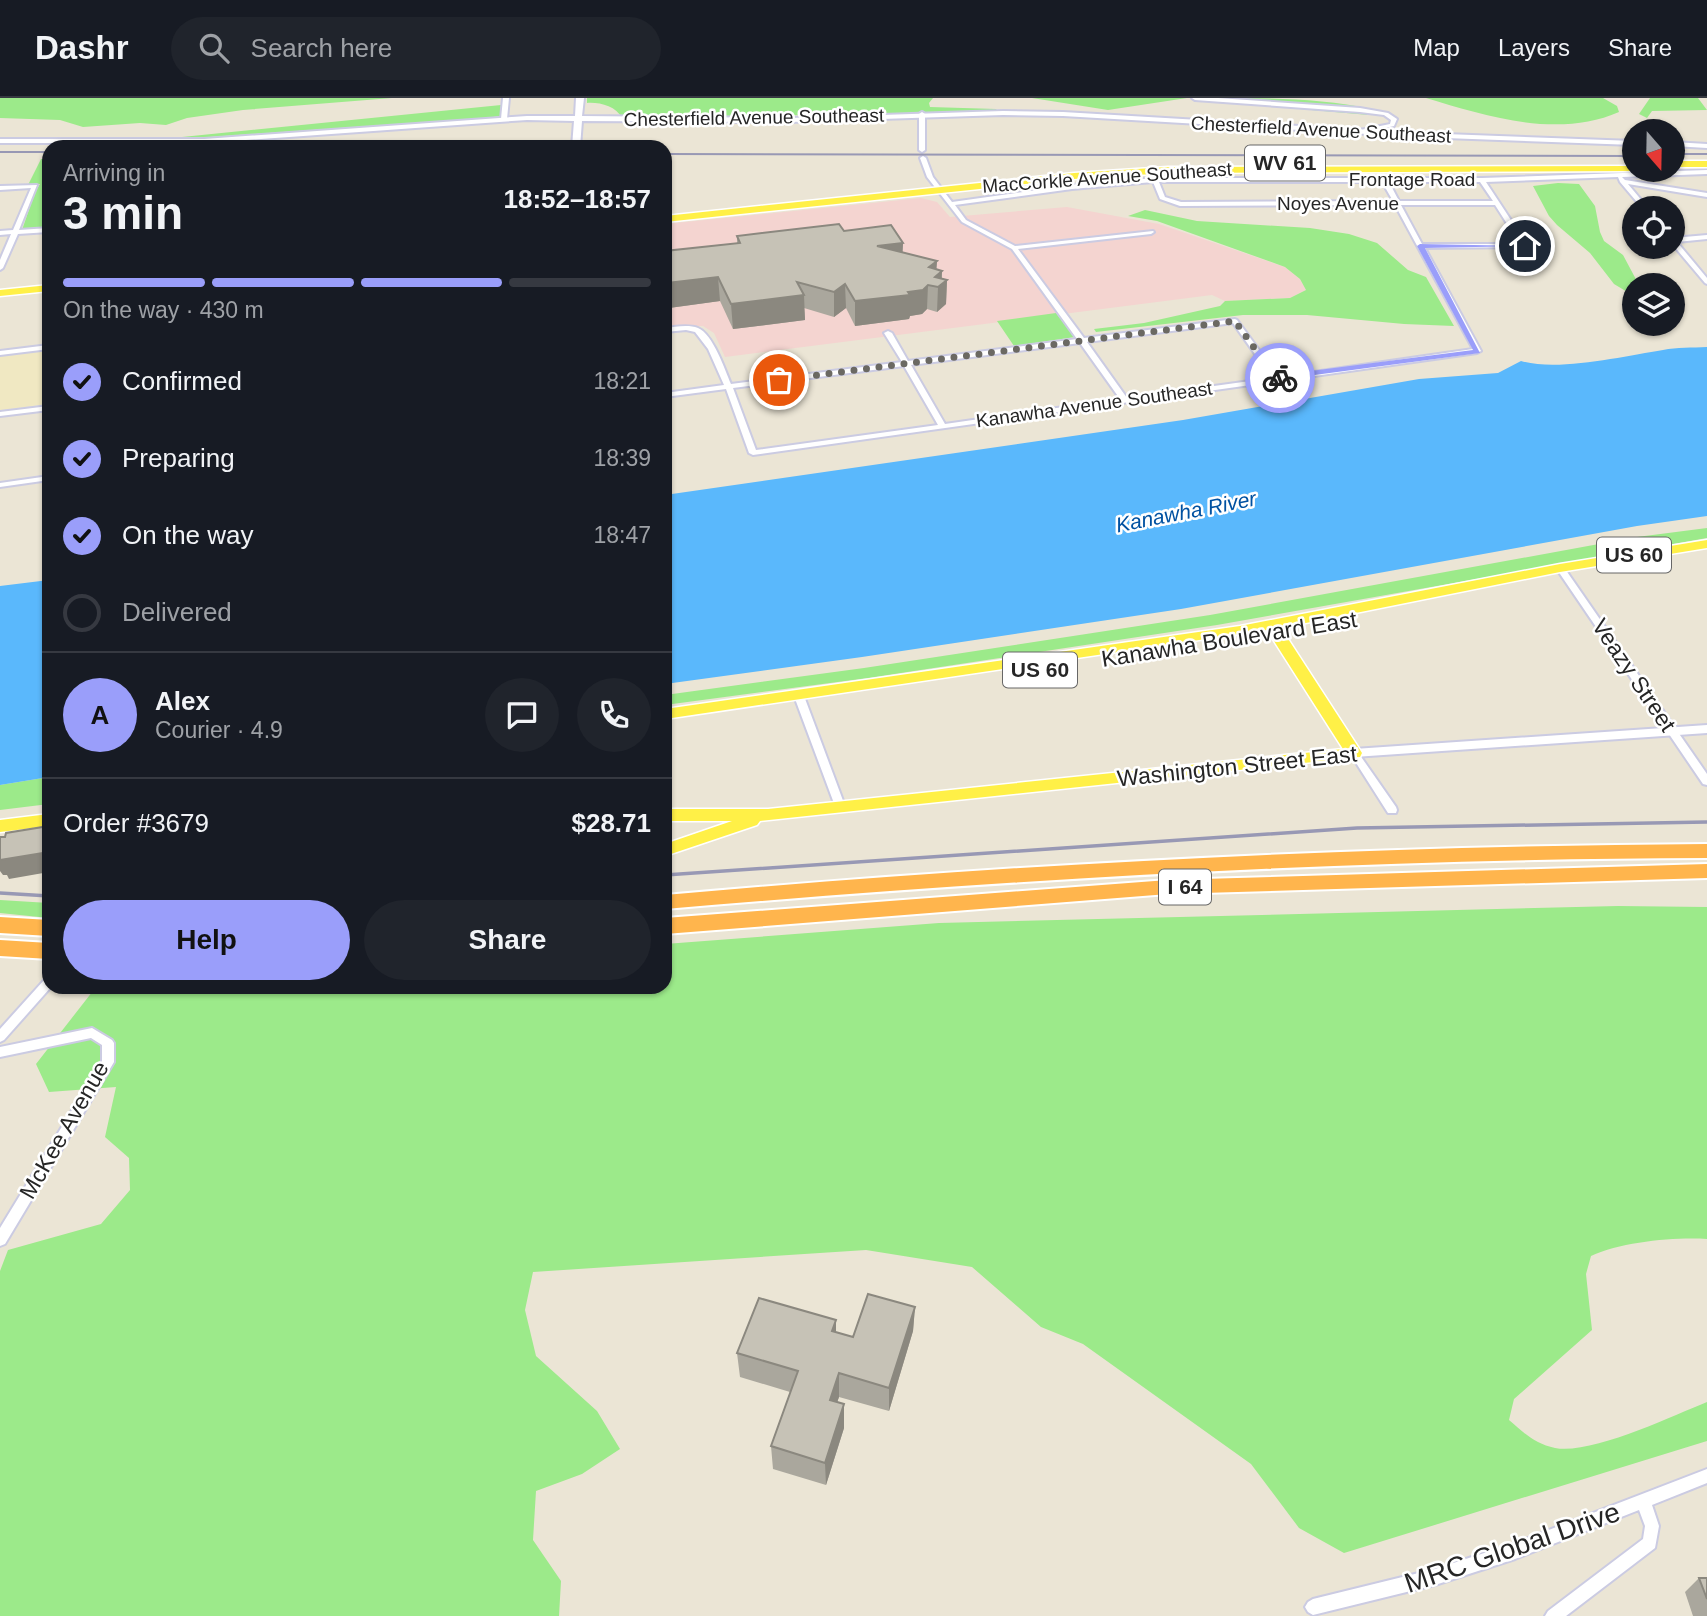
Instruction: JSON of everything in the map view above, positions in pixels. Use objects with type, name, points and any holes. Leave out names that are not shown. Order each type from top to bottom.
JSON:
[{"type":"highway","name":"I 64","points":[[672,901],[1208,864],[1530,851],[1707,851]]},
{"type":"highway","name":"I 64","points":[[672,925],[1168,887],[1707,871]]},
{"type":"highway","points":[[672,894],[763,893]]},
{"type":"highway","points":[[0,925],[42,928]]},
{"type":"highway","points":[[0,948],[42,951]]},
{"type":"main road","name":"MacCorkle Avenue Southeast","points":[[672,212],[938,186],[1204,169],[1622,166]]},
{"type":"main road","points":[[1685,167],[1707,170]]},
{"type":"main road","name":"MacCorkle Avenue Southeast","points":[[672,218],[938,186]]},
{"type":"main road","points":[[0,287],[42,283]]},
{"type":"main road","points":[[0,293],[42,289]]},
{"type":"main road","name":"Kanawha Boulevard East","points":[[672,713],[801,701],[1274,629],[1707,544]]},
{"type":"main road","name":"Kanawha Boulevard East","points":[[672,723],[1231,630],[1274,629],[1341,611],[1564,573],[1707,554]]},
{"type":"main road","name":"Kanawha Boulevard East","points":[[1231,630],[1237,626],[1333,610],[1341,611]]},
{"type":"main road","points":[[1274,629],[1354,753]]},
{"type":"main road","name":"Washington Street East","points":[[672,818],[768,816],[840,806],[1354,753]]},
{"type":"main road","points":[[0,818],[42,813]]},
{"type":"main road","points":[[672,828],[768,816]]},
{"type":"main road","name":"Washington Street East","points":[[672,848],[768,816]]},
{"type":"main road","points":[[0,826],[42,821]]},
{"type":"street","points":[[504,119],[506,98]]},
{"type":"street","points":[[577,140],[580,98]]},
{"type":"street","points":[[1195,98],[1360,110],[1386,114],[1394,119],[1392,125],[1358,132]]},
{"type":"street","points":[[922,114],[923,154],[930,177],[970,226],[1003,240],[1014,248],[1125,400]]},
{"type":"street","name":"Chesterfield Avenue Southeast","points":[[218,140],[504,119],[797,120],[922,114],[1063,114],[1358,132],[1622,143]]},
{"type":"street","name":"Chesterfield Avenue Southeast","points":[[0,141],[42,141]]},
{"type":"street","points":[[1685,145],[1707,146]]},
{"type":"street","points":[[1664,187],[1670,178],[1707,170]]},
{"type":"street","name":"Frontage Road","points":[[950,204],[1072,187],[1155,180],[1620,179],[1707,170]]},
{"type":"street","points":[[1384,179],[1420,246],[1525,246],[1482,180]]},
{"type":"street","points":[[1620,179],[1707,195]]},
{"type":"street","points":[[1620,179],[1635,196]]},
{"type":"street","name":"Noyes Avenue","points":[[1155,180],[1163,198],[1180,204],[1496,203]]},
{"type":"street","points":[[0,188],[35,186],[0,268]]},
{"type":"street","points":[[0,233],[42,230]]},
{"type":"street","points":[[1014,248],[1151,232]]},
{"type":"street","points":[[1685,239],[1707,237]]},
{"type":"street","name":"Kanawha Avenue Southeast","points":[[729,387],[753,453],[1477,351],[1420,246]]},
{"type":"street","points":[[1685,255],[1707,282]]},
{"type":"street","points":[[672,394],[1235,321],[1276,378]]},
{"type":"street","points":[[672,330],[701,331],[729,387]]},
{"type":"street","points":[[888,333],[943,426]]},
{"type":"street","points":[[0,353],[42,348]]},
{"type":"street","points":[[0,414],[42,409]]},
{"type":"street","points":[[0,485],[42,479]]},
{"type":"street","name":"Veazy Street","points":[[1564,573],[1707,782]]},
{"type":"street","points":[[801,701],[840,806]]},
{"type":"street","name":"Washington Street East","points":[[1354,753],[1707,729]]},
{"type":"street","points":[[1354,753],[1392,810]]},
{"type":"street","points":[[0,1038],[42,990]]},
{"type":"street","name":"McKee Avenue","points":[[0,1052],[92,1033],[108,1043],[108,1062],[0,1240]]},
{"type":"street","name":"MRC Global Drive","points":[[1313,1607],[1435,1577],[1515,1551],[1644,1503],[1707,1476]]},
{"type":"street","points":[[1553,1616],[1650,1543],[1652,1526],[1644,1503]]},
{"type":"shaded area","points":[[921,198],[937,202],[950,217],[1067,207],[1159,224],[1285,267],[1300,279],[1306,290],[1290,298],[1225,301],[1212,295],[725,357],[714,333],[703,326],[672,326],[672,223]]},
{"type":"shaded area","points":[[42,351],[42,405],[0,410],[0,356]]},
{"type":"green space","points":[[0,98],[392,98],[243,110],[187,118],[166,125],[140,123],[83,127],[60,120],[0,118]]},
{"type":"green space","points":[[587,98],[933,98],[929,103],[930,107],[996,109],[998,112],[622,118],[616,110],[607,106],[587,103]]},
{"type":"green space","points":[[1032,98],[1187,98],[1108,110]]},
{"type":"green space","points":[[1215,98],[1314,101],[1371,109],[1369,115],[1277,107]]},
{"type":"green space","points":[[1426,98],[1603,98],[1617,106],[1619,112],[1572,124],[1547,124],[1473,112]]},
{"type":"green space","points":[[1650,98],[1698,98],[1707,110],[1652,111],[1647,118],[1639,114]]},
{"type":"green space","points":[[501,105],[500,116],[486,118],[181,139],[182,137]]},
{"type":"green space","points":[[42,159],[42,228],[22,230],[40,184],[28,185]]},
{"type":"green space","points":[[1579,184],[1595,206],[1604,241],[1622,254],[1622,259],[1625,259],[1633,273],[1622,273],[1622,289],[1614,284],[1590,253],[1549,216],[1533,186]]},
{"type":"green space","points":[[1145,210],[1197,221],[1310,228],[1349,234],[1377,243],[1408,270],[1426,277],[1454,326],[1307,315],[1243,315],[1096,332],[1094,329],[1144,323],[1220,306],[1225,301],[1290,298],[1306,290],[1300,279],[1285,267],[1157,221],[1128,216]]},
{"type":"green space","points":[[1056,313],[1075,337],[1014,346],[997,321]]},
{"type":"green space","points":[[1707,528],[1707,538],[1217,625],[868,678],[672,704],[672,694],[864,668],[1210,615],[1637,537]]},
{"type":"green space","points":[[42,778],[42,805],[0,810],[0,785]]},
{"type":"green space","points":[[0,900],[42,903],[42,917],[0,913]]},
{"type":"green space","points":[[1618,906],[1707,907],[1707,1239],[1648,1241],[1591,1256],[1586,1274],[1592,1330],[1514,1399],[1509,1420],[1541,1444],[1570,1449],[1631,1433],[1707,1402],[1707,1441],[1344,1553],[1299,1528],[1251,1464],[1083,1344],[1041,1327],[972,1267],[866,1250],[533,1272],[525,1310],[536,1356],[597,1411],[620,1449],[582,1474],[536,1491],[533,1540],[561,1581],[559,1616],[0,1616],[0,1271],[8,1250],[101,1224],[130,1190],[129,1158],[105,1137],[116,1087],[49,1092],[36,1064],[91,994],[672,994],[672,943],[939,923]]},
{"type":"water","name":"Kanawha River","points":[[1707,347],[1707,516],[1637,526],[1181,609],[672,683],[672,494],[1183,420],[1419,379],[1498,373],[1521,361],[1553,365],[1572,364],[1668,349]]},
{"type":"water","points":[[42,581],[42,778],[0,785],[0,586]]},
{"type":"building","points":[[839,224],[844,231],[891,225],[903,243],[877,246],[937,261],[929,267],[942,271],[935,277],[947,280],[938,287],[928,285],[923,290],[908,292],[910,295],[855,301],[845,284],[834,292],[797,282],[804,295],[731,304],[718,277],[672,282],[672,250],[740,243],[737,236]]},
{"type":"building","points":[[42,827],[42,853],[0,860],[0,837],[5,837],[6,833]]},
{"type":"building","points":[[868,1294],[915,1307],[889,1388],[839,1373],[830,1400],[844,1404],[825,1463],[771,1446],[798,1371],[737,1353],[759,1298],[836,1320],[832,1331],[853,1337]]},
{"type":"building","points":[[1699,1578],[1707,1578],[1707,1599]]},
{"type":"railway","points":[[0,152],[42,152]]},
{"type":"railway","points":[[672,154],[1622,156]]},
{"type":"railway","points":[[1685,154],[1707,154]]},
{"type":"railway","points":[[672,875],[1357,828],[1707,822]]},
{"type":"railway","points":[[0,893],[42,896]]},
{"type":"way so far","points":[[779,380],[1235,321],[1276,378],[1280,378]]},
{"type":"route","points":[[1280,378],[1477,351],[1420,246],[1525,246]]}]
